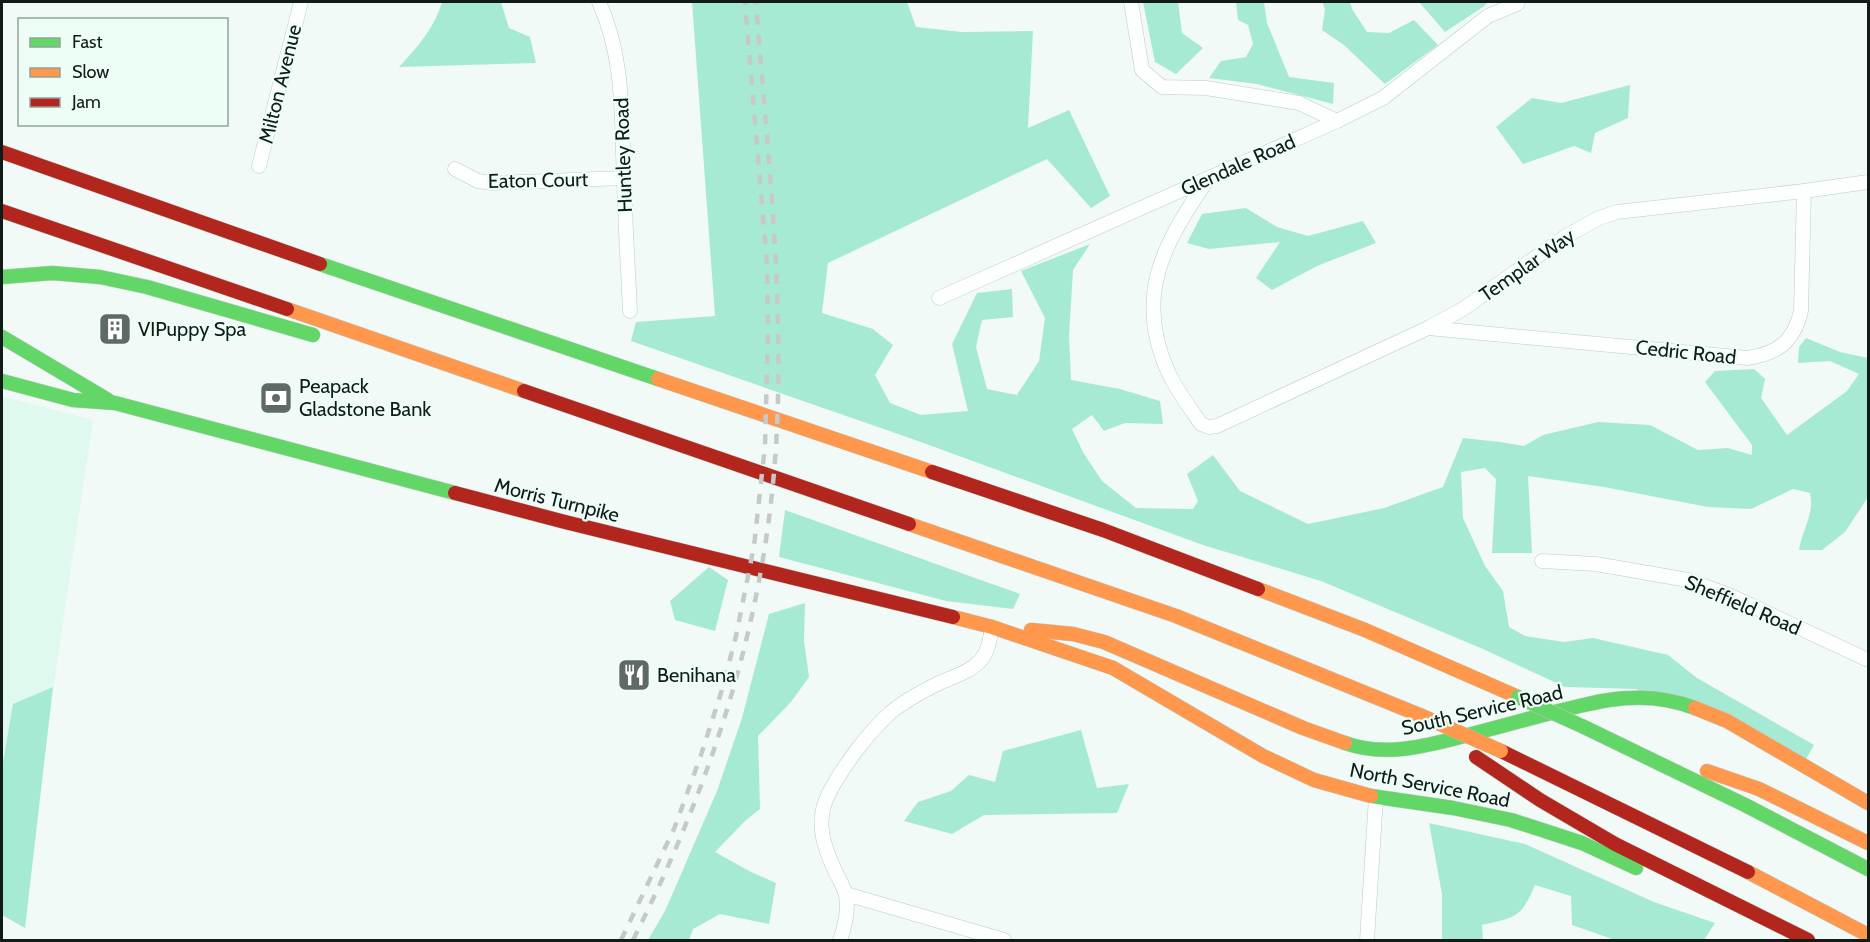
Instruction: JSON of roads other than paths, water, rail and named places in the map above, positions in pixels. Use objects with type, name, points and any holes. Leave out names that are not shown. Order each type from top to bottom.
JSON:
[{"type":"main road","points":[[11,140],[76,178]]},
{"type":"main road","points":[[2,152],[1103,530],[1365,630],[1584,728],[1755,810],[1869,869]]},
{"type":"main road","points":[[2,211],[1176,616],[1422,716],[1604,799],[1869,935]]},
{"type":"main road","points":[[2,277],[25,272],[54,271],[96,276],[137,284],[329,340]]},
{"type":"main road","name":"Morris Turnpike","points":[[2,337],[115,404]]},
{"type":"main road","points":[[363,350],[635,429]]},
{"type":"main road","name":"Morris Turnpike","points":[[2,381],[73,400],[115,404],[565,522],[992,627]]},
{"type":"main road","name":"North Service Road","points":[[992,627],[1113,668],[1263,756],[1314,780],[1376,797],[1453,808],[1511,820],[1582,843],[1725,909],[1801,940]]},
{"type":"main road","name":"South Service Road","points":[[992,627],[1073,634],[1104,642],[1303,728],[1356,747],[1376,750],[1398,750],[1428,745],[1607,699],[1652,697],[1684,704],[1727,721],[1869,803]]},
{"type":"main road","points":[[1422,716],[1476,757],[1540,800],[1615,844],[1808,940]]},
{"type":"main road","points":[[1584,728],[1758,789],[1869,843]]},
{"type":"street","name":"Milton Avenue","points":[[260,166],[301,2]]},
{"type":"street","name":"Huntley Road","points":[[600,2],[617,54],[621,93],[630,311]]},
{"type":"street","points":[[1131,2],[1142,70],[1162,87],[1206,88],[1299,103],[1337,121]]},
{"type":"street","name":"Glendale Road","points":[[939,298],[1209,179],[1383,98],[1488,16],[1520,2]]},
{"type":"street","name":"Eaton Court","points":[[456,169],[478,181],[492,183],[624,178]]},
{"type":"street","name":"Templar Way","points":[[1209,179],[1184,214],[1169,242],[1159,267],[1154,291],[1159,345],[1170,376],[1201,424],[1209,427],[1228,421],[1428,328],[1463,309],[1566,236],[1599,218],[1617,212],[1869,182]]},
{"type":"street","name":"Cedric Road","points":[[1428,328],[1747,358],[1764,356],[1787,341],[1799,322],[1804,191]]},
{"type":"street","name":"Sheffield Road","points":[[1542,561],[1596,564],[1688,580],[1729,595],[1869,660]]},
{"type":"street","points":[[840,940],[848,914],[846,894],[825,849],[822,836],[823,808],[829,792],[868,736],[890,713],[909,699],[970,670],[981,660],[987,649],[992,627]]},
{"type":"street","points":[[1367,940],[1376,797]]},
{"type":"street","points":[[846,894],[1004,940]]},
{"type":"railway","points":[[621,940],[674,829],[700,758],[736,636],[754,546],[765,446],[767,265],[745,2]]},
{"type":"railway","points":[[633,940],[687,822],[730,701],[760,576],[770,511],[778,390],[777,279],[756,2]]},
{"type":"place","name":"VIPuppy Spa","points":[[115,329]]},
{"type":"place","name":"Peapack Gladstone Bank","points":[[276,398]]},
{"type":"place","name":"Benihana","points":[[634,675]]}]
